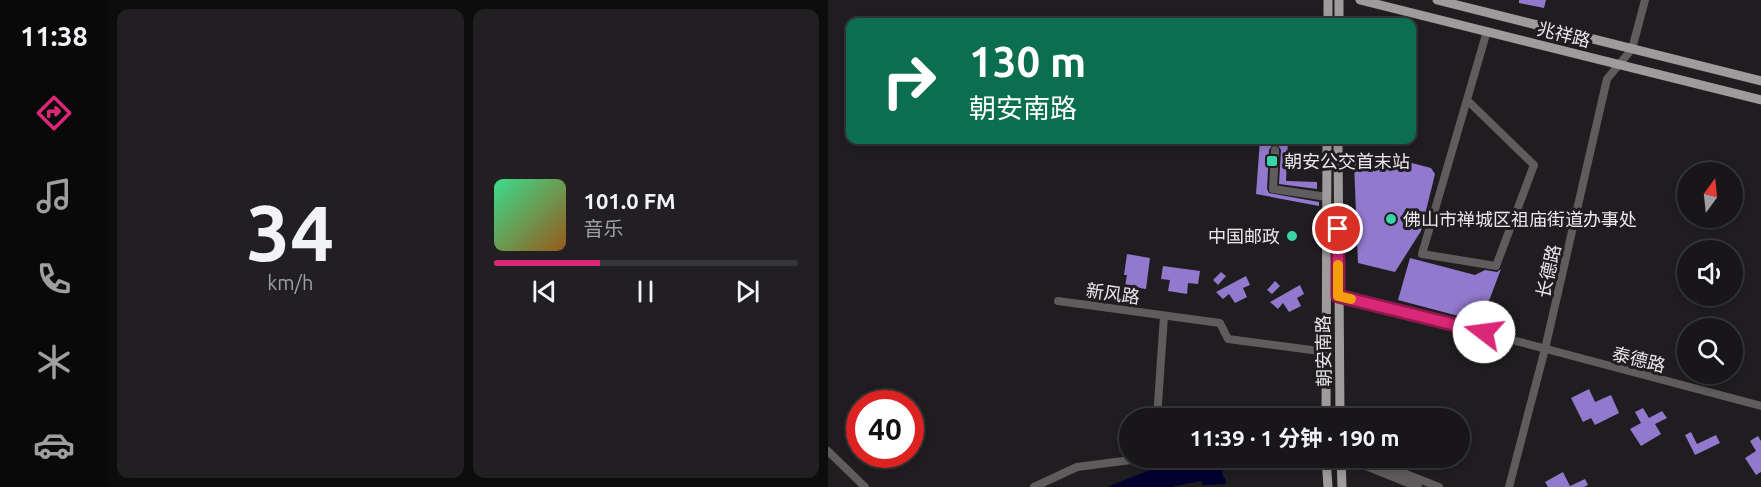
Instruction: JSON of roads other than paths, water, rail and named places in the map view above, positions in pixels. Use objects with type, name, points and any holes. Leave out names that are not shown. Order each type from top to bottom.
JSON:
[{"type":"main road","points":[[1328,0],[1328,18]]},
{"type":"main road","points":[[1339,0],[1339,18]]},
{"type":"main road","name":"兆祥路","points":[[1360,0],[1761,100]]},
{"type":"main road","name":"兆祥路","points":[[1437,0],[1761,81]]},
{"type":"main road","name":"朝安南路","points":[[1326,408],[1327,144]]},
{"type":"main road","name":"朝安南路","points":[[1338,144],[1340,408]]},
{"type":"main road","points":[[1327,468],[1328,487]]},
{"type":"main road","points":[[1341,468],[1342,487]]},
{"type":"street","name":"长德路","points":[[1509,487],[1545,349],[1607,79],[1632,49],[1645,0]]},
{"type":"street","points":[[1467,100],[1534,165],[1496,266],[1422,254],[1467,100],[1487,32]]},
{"type":"street","points":[[1275,150],[1273,189],[1327,197]]},
{"type":"street","name":"泰德路","points":[[1327,293],[1761,406]]},
{"type":"street","name":"新风路","points":[[1058,301],[1220,323],[1228,339],[1327,352]]},
{"type":"street","name":"新风路","points":[[1158,408],[1164,316]]},
{"type":"street","name":"泰德路","points":[[1545,349],[1571,351],[1761,400]]},
{"type":"street","points":[[828,451],[865,487]]},
{"type":"street","points":[[1034,487],[1077,467],[1119,462]]},
{"type":"street","points":[[1371,468],[1418,487]]},
{"type":"street","points":[[1391,468],[1440,487]]},
{"type":"place","name":"朝安公交首末站","points":[[1272,161]]},
{"type":"place","name":"佛山市禅城区祖庙街道办事处","points":[[1391,219]]},
{"type":"place","name":"中国邮政","points":[[1292,236]]}]
